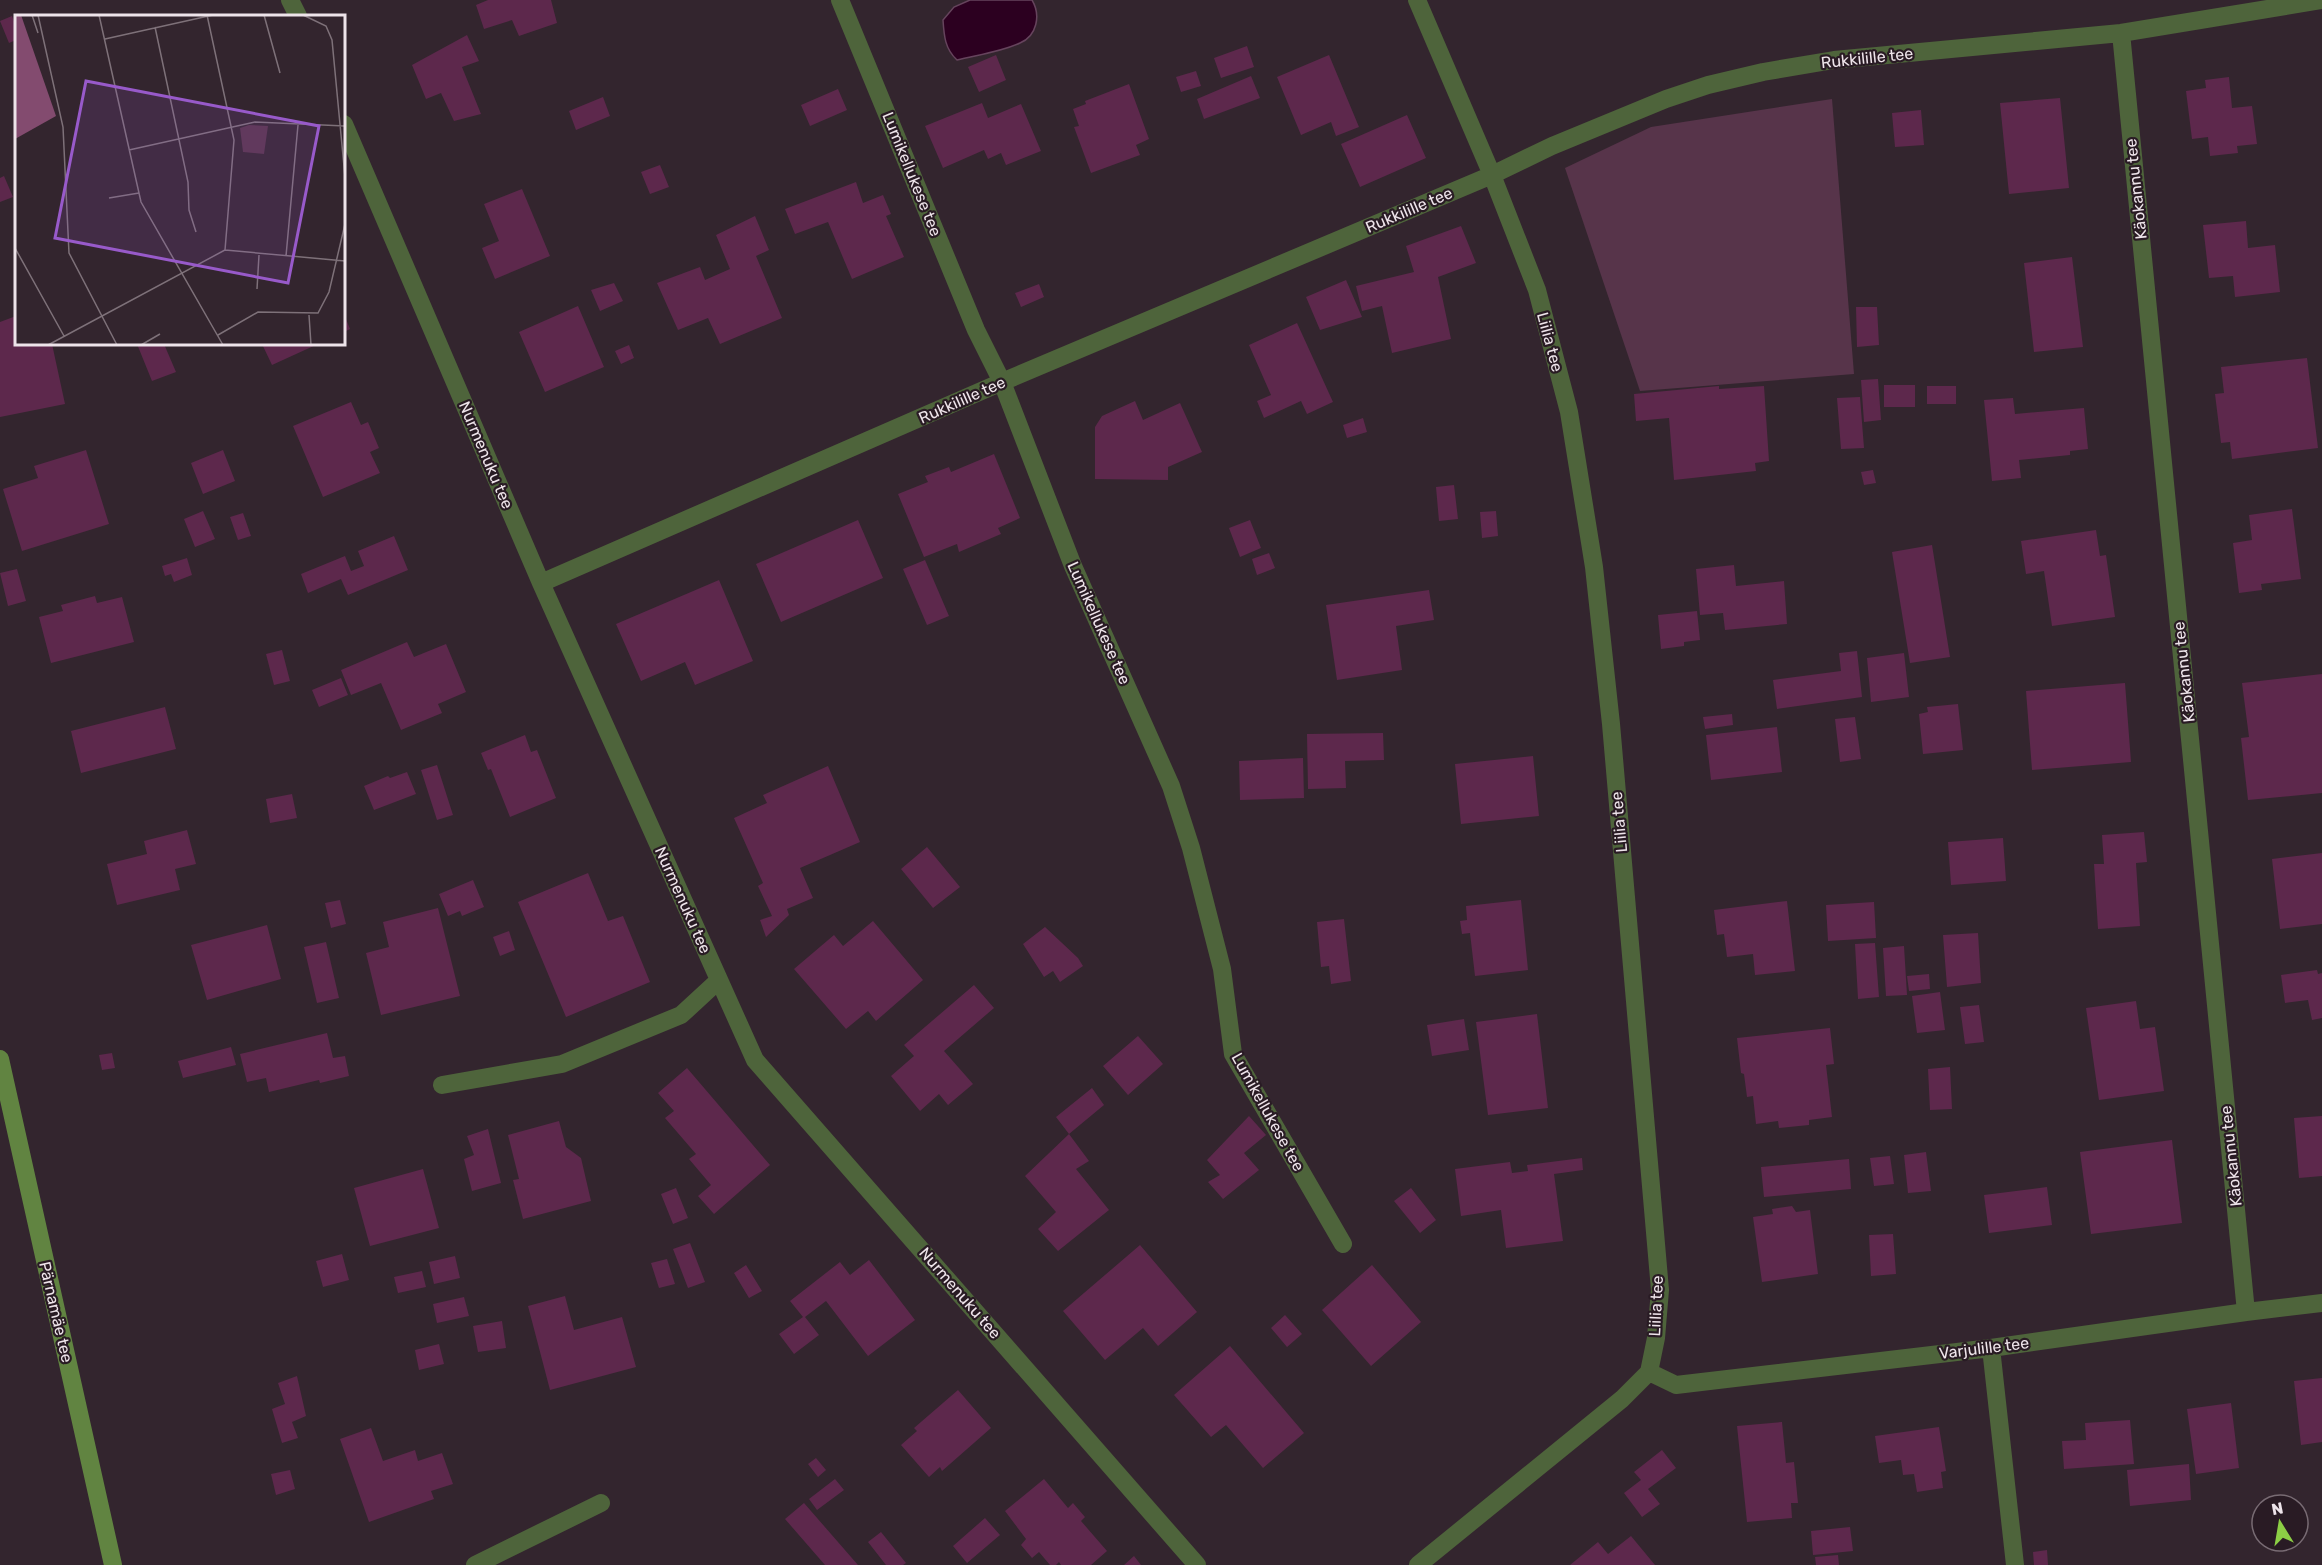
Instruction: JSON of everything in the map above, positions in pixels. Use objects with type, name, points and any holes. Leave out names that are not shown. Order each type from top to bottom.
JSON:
[{"type":"main road","name":"Pärnamäe tee","points":[[0,1059],[113,1565]]},
{"type":"street","points":[[291,0],[298,15]]},
{"type":"street","name":"Lumikellukese tee","points":[[840,0],[976,330],[1002,382],[1073,566],[1171,786],[1191,848],[1222,969],[1233,1054],[1343,1244]]},
{"type":"street","name":"Liilia tee","points":[[1417,0],[1492,175],[1537,290],[1566,401],[1594,567],[1611,724],[1660,1290],[1656,1338],[1649,1372]]},
{"type":"street","name":"Rukkilille tee","points":[[541,584],[1002,382],[1492,175],[1552,146],[1666,99],[1708,85],[1762,72],[1834,60],[2121,33],[2322,0]]},
{"type":"street","name":"Käokannu tee","points":[[2121,33],[2246,1312]]},
{"type":"street","name":"Nurmenuku tee","points":[[345,126],[541,584],[755,1060],[1197,1565]]},
{"type":"street","points":[[442,1085],[562,1064],[681,1015],[719,980]]},
{"type":"street","name":"Varjulille tee","points":[[1649,1372],[1676,1385],[1991,1348],[2322,1303]]},
{"type":"street","points":[[1991,1348],[2015,1565]]},
{"type":"street","points":[[1418,1565],[1622,1398],[1649,1372]]},
{"type":"street","points":[[475,1565],[601,1503]]},
{"type":"shaded area","points":[[970,0],[1032,0],[1037,18],[1034,30],[1026,40],[1013,46],[957,60],[948,47],[943,20],[954,7]]},
{"type":"shaded area","points":[[1832,99],[1854,374],[1640,391],[1565,168],[1651,127]]},
{"type":"building","points":[[488,0],[551,0],[557,23],[519,36],[512,20],[484,29],[476,5]]},
{"type":"building","points":[[12,16],[15,24],[15,40],[9,43],[0,21]]},
{"type":"building","points":[[467,35],[479,61],[462,67],[481,114],[454,121],[441,93],[426,99],[412,65]]},
{"type":"building","points":[[1247,46],[1254,67],[1221,78],[1214,58]]},
{"type":"building","points":[[996,55],[1006,80],[979,92],[968,67]]},
{"type":"building","points":[[1329,55],[1359,127],[1336,136],[1331,122],[1301,135],[1277,77]]},
{"type":"building","points":[[1196,71],[1201,86],[1181,92],[1176,77]]},
{"type":"building","points":[[1251,76],[1260,98],[1204,119],[1197,99]]},
{"type":"building","points":[[2229,77],[2232,108],[2252,106],[2257,144],[2237,146],[2238,153],[2210,156],[2208,137],[2192,139],[2186,91],[2206,88],[2205,80]]},
{"type":"building","points":[[1129,84],[1149,139],[1136,145],[1140,155],[1091,173],[1074,127],[1079,126],[1073,109],[1086,104],[1085,101]]},
{"type":"building","points":[[838,89],[847,110],[810,126],[801,105]]},
{"type":"building","points":[[603,97],[610,116],[576,130],[569,111]]},
{"type":"building","points":[[2060,98],[2069,188],[2009,194],[2000,103]]},
{"type":"building","points":[[982,103],[988,118],[1021,104],[1041,151],[1006,165],[1001,153],[988,159],[984,150],[943,168],[925,126]]},
{"type":"building","points":[[1921,110],[1924,145],[1895,147],[1892,113]]},
{"type":"building","points":[[1407,115],[1426,158],[1360,187],[1341,144]]},
{"type":"building","points":[[660,165],[669,187],[650,194],[641,172]]},
{"type":"building","points":[[4,176],[13,197],[0,202],[0,178]]},
{"type":"building","points":[[856,182],[863,203],[883,195],[891,214],[886,216],[904,257],[852,279],[828,222],[795,234],[785,209]]},
{"type":"building","points":[[522,189],[550,256],[495,279],[482,248],[499,241],[484,204]]},
{"type":"building","points":[[755,216],[769,250],[756,256],[782,318],[720,344],[708,318],[678,330],[657,283],[700,267],[705,280],[730,269],[716,235]]},
{"type":"building","points":[[2246,221],[2248,248],[2275,245],[2280,292],[2235,297],[2233,276],[2209,278],[2203,225]]},
{"type":"building","points":[[1461,226],[1476,263],[1438,277],[1451,339],[1392,353],[1382,306],[1362,311],[1356,286],[1414,272],[1406,246]]},
{"type":"building","points":[[2072,257],[2083,347],[2034,352],[2024,263]]},
{"type":"building","points":[[1346,280],[1362,317],[1320,330],[1306,297]]},
{"type":"building","points":[[614,283],[623,301],[600,311],[591,290]]},
{"type":"building","points":[[1039,284],[1044,297],[1021,307],[1015,293]]},
{"type":"building","points":[[578,306],[604,367],[545,392],[519,332]]},
{"type":"building","points":[[1856,307],[1877,307],[1879,345],[1857,347]]},
{"type":"building","points":[[15,316],[15,345],[52,345],[65,404],[0,417],[0,322]]},
{"type":"building","points":[[345,316],[350,329],[345,332]]},
{"type":"building","points":[[1297,323],[1333,402],[1307,414],[1301,401],[1264,418],[1257,401],[1271,395],[1249,345]]},
{"type":"building","points":[[137,345],[164,345],[176,372],[152,381]]},
{"type":"building","points":[[262,345],[316,345],[272,365]]},
{"type":"building","points":[[629,345],[634,358],[621,364],[615,351]]},
{"type":"building","points":[[2307,358],[2318,448],[2232,459],[2230,442],[2221,443],[2215,394],[2224,393],[2221,367]]},
{"type":"building","points":[[1878,379],[1881,420],[1864,422],[1861,380]]},
{"type":"building","points":[[1884,385],[1915,385],[1915,407],[1884,407]]},
{"type":"building","points":[[1719,386],[1719,389],[1764,386],[1769,461],[1755,463],[1756,471],[1674,480],[1669,418],[1636,421],[1634,394]]},
{"type":"building","points":[[1927,386],[1956,386],[1956,404],[1927,404]]},
{"type":"building","points":[[1860,397],[1864,448],[1841,449],[1837,398]]},
{"type":"building","points":[[2013,398],[2015,414],[2084,408],[2088,449],[2070,451],[2070,455],[2019,460],[2021,478],[1992,481],[1984,400]]},
{"type":"building","points":[[1135,401],[1143,420],[1180,403],[1202,452],[1168,467],[1168,480],[1095,479],[1095,427],[1102,416]]},
{"type":"building","points":[[351,402],[361,425],[368,422],[379,448],[370,452],[380,473],[323,497],[293,426]]},
{"type":"building","points":[[1363,418],[1367,432],[1347,438],[1343,425]]},
{"type":"building","points":[[86,450],[109,524],[22,551],[3,489],[38,478],[34,466]]},
{"type":"building","points":[[223,450],[235,481],[203,494],[191,463]]},
{"type":"building","points":[[994,454],[1020,518],[998,528],[1001,534],[959,552],[957,544],[924,557],[898,494],[928,482],[925,476],[949,467],[951,472]]},
{"type":"building","points":[[1873,470],[1876,483],[1864,485],[1861,472]]},
{"type":"building","points":[[1454,485],[1458,519],[1439,521],[1436,487]]},
{"type":"building","points":[[2292,509],[2301,579],[2261,584],[2262,590],[2239,593],[2233,543],[2252,540],[2249,515]]},
{"type":"building","points":[[203,511],[215,539],[195,547],[184,519]]},
{"type":"building","points":[[1496,511],[1498,536],[1482,538],[1480,512]]},
{"type":"building","points":[[243,513],[251,536],[238,540],[230,517]]},
{"type":"building","points":[[858,520],[883,578],[781,622],[756,564]]},
{"type":"building","points":[[1250,520],[1261,548],[1240,557],[1229,528]]},
{"type":"building","points":[[2096,530],[2100,556],[2106,555],[2115,617],[2052,626],[2044,571],[2026,574],[2021,541]]},
{"type":"building","points":[[394,536],[408,570],[348,595],[341,579],[308,593],[301,574],[345,556],[351,571],[364,566],[358,551]]},
{"type":"building","points":[[1932,545],[1950,657],[1910,663],[1892,552]]},
{"type":"building","points":[[1269,553],[1275,568],[1257,575],[1252,559]]},
{"type":"building","points":[[187,558],[192,575],[174,582],[171,574],[165,576],[162,566]]},
{"type":"building","points":[[925,560],[949,616],[927,625],[903,569]]},
{"type":"building","points":[[1734,565],[1736,586],[1784,581],[1787,624],[1725,630],[1723,613],[1700,615],[1696,569]]},
{"type":"building","points":[[17,569],[26,601],[8,606],[0,573]]},
{"type":"building","points":[[719,580],[753,661],[695,685],[685,662],[641,681],[616,624]]},
{"type":"building","points":[[1429,590],[1434,620],[1396,626],[1402,670],[1337,680],[1326,605]]},
{"type":"building","points":[[95,596],[97,603],[122,597],[134,642],[51,663],[39,617],[63,611],[61,605]]},
{"type":"building","points":[[1697,611],[1700,640],[1684,642],[1684,646],[1661,649],[1658,615]]},
{"type":"building","points":[[407,642],[414,657],[446,644],[466,692],[438,704],[442,713],[401,730],[381,683],[351,695],[341,670]]},
{"type":"building","points":[[282,650],[290,681],[274,685],[266,654]]},
{"type":"building","points":[[1857,651],[1862,697],[1777,709],[1773,680],[1841,671],[1839,653]]},
{"type":"building","points":[[1904,653],[1909,697],[1871,702],[1867,658]]},
{"type":"building","points":[[2322,674],[2322,793],[2248,800],[2241,738],[2249,737],[2242,683]]},
{"type":"building","points":[[341,678],[348,695],[319,707],[312,690]]},
{"type":"building","points":[[2125,683],[2131,762],[2032,770],[2026,691]]},
{"type":"building","points":[[1958,704],[1963,750],[1923,754],[1919,714],[1928,712],[1927,707]]},
{"type":"building","points":[[165,707],[176,749],[81,773],[71,731]]},
{"type":"building","points":[[1732,714],[1733,725],[1705,729],[1703,717]]},
{"type":"building","points":[[1855,717],[1861,759],[1840,762],[1835,719]]},
{"type":"building","points":[[1777,727],[1782,772],[1711,780],[1706,735]]},
{"type":"building","points":[[1383,733],[1384,760],[1345,761],[1346,788],[1308,789],[1307,734]]},
{"type":"building","points":[[525,735],[531,752],[537,750],[556,798],[510,817],[491,769],[488,770],[481,753]]},
{"type":"building","points":[[1533,756],[1539,816],[1461,824],[1455,764]]},
{"type":"building","points":[[1303,758],[1304,798],[1240,800],[1239,761]]},
{"type":"building","points":[[437,765],[453,815],[437,820],[421,770]]},
{"type":"building","points":[[828,766],[860,842],[800,868],[813,898],[787,909],[789,915],[766,937],[760,920],[772,916],[758,886],[763,883],[734,818],[767,803],[763,795]]},
{"type":"building","points":[[407,772],[416,794],[374,810],[364,786],[388,776],[390,778]]},
{"type":"building","points":[[292,794],[297,818],[270,823],[266,799]]},
{"type":"building","points":[[187,830],[196,864],[175,869],[180,890],[117,905],[107,864],[147,854],[144,841]]},
{"type":"building","points":[[2144,832],[2147,862],[2136,863],[2140,926],[2098,929],[2094,864],[2104,864],[2102,835]]},
{"type":"building","points":[[2003,838],[2006,881],[1951,885],[1948,842]]},
{"type":"building","points":[[927,847],[960,887],[933,908],[901,869]]},
{"type":"building","points":[[2322,853],[2322,924],[2280,929],[2272,859]]},
{"type":"building","points":[[588,873],[608,921],[623,916],[650,982],[566,1017],[518,902]]},
{"type":"building","points":[[473,880],[484,907],[462,916],[460,911],[448,916],[439,894]]},
{"type":"building","points":[[340,900],[346,924],[331,928],[325,903]]},
{"type":"building","points":[[1521,900],[1528,970],[1475,976],[1470,933],[1462,934],[1460,921],[1467,920],[1466,906]]},
{"type":"building","points":[[1787,901],[1795,971],[1755,975],[1753,954],[1727,957],[1724,934],[1717,935],[1714,910]]},
{"type":"building","points":[[1874,902],[1876,938],[1828,941],[1826,905]]},
{"type":"building","points":[[438,908],[460,996],[381,1015],[366,953],[389,947],[383,922]]},
{"type":"building","points":[[1344,919],[1351,981],[1331,984],[1329,966],[1321,967],[1317,922]]},
{"type":"building","points":[[873,921],[923,980],[876,1021],[868,1011],[846,1029],[794,969],[834,935],[843,946]]},
{"type":"building","points":[[267,925],[281,979],[207,1000],[191,945]]},
{"type":"building","points":[[1045,927],[1078,958],[1083,966],[1060,982],[1053,971],[1044,977],[1023,944]]},
{"type":"building","points":[[509,931],[515,950],[500,956],[493,937]]},
{"type":"building","points":[[1978,933],[1981,983],[1947,987],[1943,935]]},
{"type":"building","points":[[326,942],[339,998],[317,1003],[304,947]]},
{"type":"building","points":[[1875,943],[1879,997],[1858,999],[1855,944]]},
{"type":"building","points":[[1904,946],[1907,995],[1886,996],[1883,948]]},
{"type":"building","points":[[2317,970],[2318,974],[2322,973],[2322,1018],[2312,1020],[2308,1000],[2285,1003],[2281,975]]},
{"type":"building","points":[[1929,974],[1930,989],[1909,991],[1907,976]]},
{"type":"building","points":[[974,985],[994,1008],[944,1051],[973,1084],[948,1105],[939,1094],[920,1111],[891,1076],[914,1056],[904,1045]]},
{"type":"building","points":[[1940,992],[1945,1030],[1917,1033],[1912,996]]},
{"type":"building","points":[[2136,1001],[2140,1029],[2155,1027],[2164,1091],[2099,1100],[2086,1008]]},
{"type":"building","points":[[1979,1005],[1984,1042],[1965,1044],[1960,1007]]},
{"type":"building","points":[[1537,1014],[1548,1108],[1488,1115],[1476,1022]]},
{"type":"building","points":[[1464,1019],[1469,1050],[1432,1056],[1427,1025]]},
{"type":"building","points":[[1830,1028],[1834,1064],[1826,1065],[1832,1117],[1809,1120],[1809,1125],[1779,1128],[1778,1121],[1756,1124],[1753,1096],[1747,1097],[1744,1074],[1741,1073],[1737,1038]]},
{"type":"building","points":[[327,1033],[333,1058],[345,1056],[349,1076],[320,1083],[319,1080],[269,1092],[266,1078],[247,1082],[240,1054]]},
{"type":"building","points":[[1138,1036],[1163,1064],[1128,1095],[1103,1066]]},
{"type":"building","points":[[231,1047],[236,1065],[183,1078],[178,1061]]},
{"type":"building","points":[[112,1053],[115,1068],[102,1070],[99,1055]]},
{"type":"building","points":[[1950,1067],[1952,1109],[1930,1110],[1928,1069]]},
{"type":"building","points":[[687,1068],[770,1165],[714,1214],[698,1196],[711,1185],[689,1159],[696,1154],[665,1118],[674,1111],[658,1093]]},
{"type":"building","points":[[1092,1088],[1104,1105],[1069,1134],[1056,1117]]},
{"type":"building","points":[[1249,1116],[1266,1135],[1244,1153],[1259,1170],[1223,1199],[1208,1182],[1220,1175],[1207,1160]]},
{"type":"building","points":[[2322,1116],[2322,1176],[2299,1178],[2294,1118]]},
{"type":"building","points":[[559,1121],[566,1147],[581,1158],[591,1201],[523,1219],[513,1180],[519,1179],[508,1135]]},
{"type":"building","points":[[488,1129],[501,1183],[472,1191],[464,1159],[474,1155],[467,1136]]},
{"type":"building","points":[[1069,1134],[1089,1161],[1076,1169],[1109,1210],[1058,1251],[1038,1229],[1056,1212],[1025,1176]]},
{"type":"building","points":[[2172,1140],[2182,1223],[2091,1234],[2080,1152]]},
{"type":"building","points":[[1926,1152],[1931,1191],[1908,1193],[1904,1155]]},
{"type":"building","points":[[1890,1156],[1894,1184],[1874,1186],[1870,1158]]},
{"type":"building","points":[[1582,1158],[1583,1170],[1554,1174],[1563,1241],[1506,1248],[1501,1210],[1461,1216],[1455,1169],[1510,1162],[1512,1173],[1528,1171],[1527,1165]]},
{"type":"building","points":[[1849,1159],[1851,1189],[1764,1197],[1761,1167]]},
{"type":"building","points":[[423,1169],[439,1228],[370,1246],[354,1188]]},
{"type":"building","points":[[2047,1187],[2052,1225],[1989,1233],[1984,1195]]},
{"type":"building","points":[[676,1188],[688,1218],[673,1224],[661,1194]]},
{"type":"building","points":[[1411,1188],[1436,1220],[1420,1233],[1394,1201]]},
{"type":"building","points":[[1792,1206],[1796,1212],[1810,1210],[1818,1274],[1762,1282],[1753,1217],[1773,1214],[1772,1209]]},
{"type":"building","points":[[1893,1234],[1896,1274],[1871,1276],[1869,1235]]},
{"type":"building","points":[[690,1243],[705,1282],[688,1288],[673,1249]]},
{"type":"building","points":[[1140,1245],[1197,1312],[1158,1346],[1143,1328],[1105,1360],[1063,1311]]},
{"type":"building","points":[[342,1254],[349,1280],[323,1287],[316,1261]]},
{"type":"building","points":[[455,1256],[460,1278],[434,1284],[429,1262]]},
{"type":"building","points":[[667,1259],[675,1284],[659,1288],[651,1263]]},
{"type":"building","points":[[869,1260],[915,1320],[868,1356],[826,1301],[805,1317],[819,1335],[794,1354],[779,1334],[803,1317],[790,1301],[840,1262],[850,1275]]},
{"type":"building","points":[[746,1265],[762,1291],[749,1298],[734,1273]]},
{"type":"building","points":[[1372,1265],[1421,1322],[1371,1366],[1322,1310]]},
{"type":"building","points":[[422,1271],[426,1287],[398,1293],[394,1277]]},
{"type":"building","points":[[565,1296],[574,1330],[622,1317],[636,1367],[550,1390],[528,1306]]},
{"type":"building","points":[[464,1297],[469,1316],[437,1323],[433,1304]]},
{"type":"building","points":[[1285,1315],[1302,1334],[1287,1347],[1271,1328]]},
{"type":"building","points":[[502,1321],[506,1348],[478,1352],[473,1326]]},
{"type":"building","points":[[439,1344],[444,1364],[419,1370],[415,1350]]},
{"type":"building","points":[[1230,1346],[1304,1433],[1263,1468],[1226,1425],[1211,1437],[1174,1395]]},
{"type":"building","points":[[297,1376],[306,1416],[292,1422],[298,1438],[282,1443],[272,1409],[285,1404],[278,1383]]},
{"type":"building","points":[[2322,1378],[2322,1442],[2301,1445],[2294,1381]]},
{"type":"building","points":[[958,1390],[991,1428],[942,1471],[940,1467],[929,1477],[901,1445],[917,1431],[914,1428]]},
{"type":"building","points":[[2231,1403],[2239,1468],[2196,1474],[2187,1409]]},
{"type":"building","points":[[2130,1420],[2134,1464],[2064,1469],[2062,1441],[2086,1440],[2085,1423]]},
{"type":"building","points":[[1782,1422],[1786,1463],[1794,1462],[1798,1503],[1791,1503],[1792,1518],[1747,1522],[1737,1426]]},
{"type":"building","points":[[1939,1427],[1946,1471],[1941,1472],[1943,1488],[1917,1492],[1914,1474],[1903,1475],[1901,1460],[1879,1463],[1875,1436]]},
{"type":"building","points":[[371,1428],[383,1461],[415,1450],[418,1461],[442,1453],[453,1484],[431,1491],[434,1499],[369,1522],[340,1439]]},
{"type":"building","points":[[1662,1450],[1676,1468],[1648,1489],[1660,1504],[1642,1517],[1624,1493],[1641,1480],[1634,1472]]},
{"type":"building","points":[[816,1458],[826,1470],[818,1477],[808,1464]]},
{"type":"building","points":[[2189,1464],[2191,1500],[2130,1506],[2127,1470]]},
{"type":"building","points":[[290,1470],[295,1489],[276,1495],[271,1474]]},
{"type":"building","points":[[835,1479],[844,1490],[817,1510],[809,1499]]},
{"type":"building","points":[[1044,1479],[1068,1508],[1073,1503],[1085,1517],[1081,1521],[1107,1551],[1091,1565],[1061,1565],[1059,1562],[1056,1565],[1050,1565],[1039,1552],[1032,1558],[1021,1545],[1026,1539],[1005,1511]]},
{"type":"building","points":[[804,1503],[858,1565],[825,1565],[785,1519]]},
{"type":"building","points":[[985,1518],[1000,1535],[967,1563],[953,1546]]},
{"type":"building","points":[[1850,1527],[1853,1551],[1813,1555],[1811,1531]]},
{"type":"building","points":[[881,1532],[906,1563],[886,1565],[868,1542]]},
{"type":"building","points":[[1631,1536],[1655,1565],[1570,1565],[1598,1542],[1608,1554]]},
{"type":"building","points":[[2047,1550],[2048,1565],[2034,1565],[2033,1552]]},
{"type":"building","points":[[1838,1555],[1839,1565],[1816,1565],[1815,1557]]},
{"type":"building","points":[[1134,1556],[1141,1565],[1124,1565]]}]
